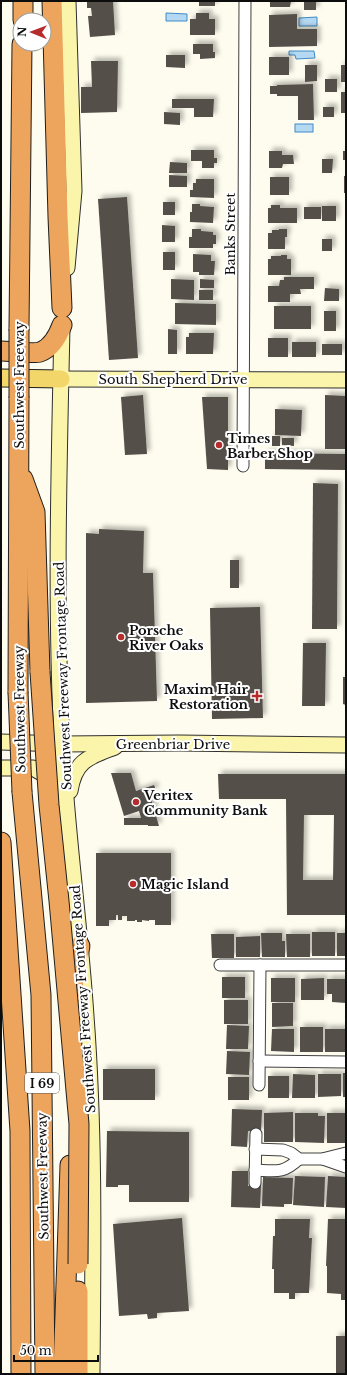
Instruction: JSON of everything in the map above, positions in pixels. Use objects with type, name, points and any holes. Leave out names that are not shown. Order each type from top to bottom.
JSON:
[{"type":"highway","points":[[23,1],[23,12]]},
{"type":"highway","points":[[1,351],[39,352],[50,345],[58,335],[62,317],[52,1]]},
{"type":"highway","name":"Southwest Freeway","points":[[22,52],[18,330],[18,692],[22,792],[41,995],[45,1374]]},
{"type":"highway","points":[[18,468],[36,512],[40,672],[49,805],[79,1124],[78,1374]]},
{"type":"highway","points":[[1,842],[20,1131],[21,1374]]},
{"type":"highway","points":[[63,1374],[74,972],[80,946]]},
{"type":"main road","name":"Southwest Freeway Frontage Road","points":[[68,1],[74,191],[62,317],[59,531],[60,668],[62,744],[86,1015],[92,1132],[92,1374]]},
{"type":"main road","name":"South Shepherd Drive","points":[[1,378],[346,380]]},
{"type":"main road","name":"Greenbriar Drive","points":[[1,742],[62,744],[346,744]]},
{"type":"main road","points":[[67,806],[71,783],[77,768],[88,757],[123,743]]},
{"type":"main road","points":[[1,768],[32,768],[55,780],[67,806]]},
{"type":"street","name":"Banks Street","points":[[243,466],[245,1]]},
{"type":"street","points":[[220,965],[346,965]]},
{"type":"street","points":[[259,1085],[260,965]]},
{"type":"street","points":[[259,1061],[346,1062]]},
{"type":"street","points":[[255,1183],[256,1134]]},
{"type":"street","points":[[255,1149],[283,1150],[291,1153],[299,1159],[322,1159],[346,1153]]},
{"type":"street","points":[[255,1170],[285,1170],[291,1167],[299,1159]]},
{"type":"street","points":[[322,1159],[346,1167]]},
{"type":"water","points":[[166,13],[187,14],[187,21],[166,21]]},
{"type":"water","points":[[317,17],[317,26],[299,26],[299,18]]},
{"type":"water","points":[[289,51],[314,51],[315,58],[296,59],[295,55],[289,55]]},
{"type":"water","points":[[295,124],[313,124],[313,132],[295,132]]},
{"type":"building","points":[[87,1],[113,1],[115,35],[90,37],[88,16],[92,16],[91,8],[87,8]]},
{"type":"building","points":[[199,1],[215,1],[215,6],[199,6]]},
{"type":"building","points":[[270,1],[291,1],[290,7],[270,7]]},
{"type":"building","points":[[304,1],[316,1],[316,10],[304,10]]},
{"type":"building","points":[[196,13],[209,13],[209,19],[215,19],[215,35],[190,35],[190,19],[196,19]]},
{"type":"building","points":[[297,14],[297,29],[317,29],[317,46],[269,47],[269,15]]},
{"type":"building","points":[[193,44],[213,44],[215,58],[200,59],[200,54],[193,54]]},
{"type":"building","points":[[166,55],[185,55],[185,68],[166,67]]},
{"type":"building","points":[[269,57],[289,57],[289,75],[269,75]]},
{"type":"building","points":[[91,61],[118,61],[117,112],[81,113],[81,87],[92,87]]},
{"type":"building","points":[[305,65],[317,65],[317,81],[305,82]]},
{"type":"building","points":[[341,65],[346,65],[346,82],[341,82]]},
{"type":"building","points":[[325,79],[337,79],[337,92],[325,92]]},
{"type":"building","points":[[313,84],[314,120],[298,120],[298,96],[277,96],[277,94],[270,94],[270,86]]},
{"type":"building","points":[[341,92],[346,92],[346,113],[341,113]]},
{"type":"building","points":[[172,99],[214,99],[213,117],[194,117],[194,108],[172,108]]},
{"type":"building","points":[[323,107],[334,107],[334,117],[323,117]]},
{"type":"building","points":[[164,112],[180,113],[180,125],[164,124]]},
{"type":"building","points":[[191,150],[214,150],[214,158],[217,158],[217,163],[214,163],[214,168],[202,168],[202,161],[191,161]]},
{"type":"building","points":[[269,151],[282,151],[282,155],[293,155],[294,164],[283,164],[282,168],[269,168]]},
{"type":"building","points":[[343,151],[346,151],[346,160],[343,160]]},
{"type":"building","points":[[322,159],[333,159],[332,173],[322,173]]},
{"type":"building","points":[[170,162],[187,163],[187,173],[169,173]]},
{"type":"building","points":[[169,175],[187,176],[187,187],[169,187]]},
{"type":"building","points":[[344,176],[346,176],[346,193],[344,193]]},
{"type":"building","points":[[270,177],[289,177],[289,195],[270,195]]},
{"type":"building","points":[[196,179],[214,179],[214,198],[190,197],[190,190],[193,190],[193,183],[196,183]]},
{"type":"building","points":[[127,197],[138,358],[109,360],[98,199]]},
{"type":"building","points":[[163,202],[175,202],[175,215],[163,215]]},
{"type":"building","points":[[192,204],[214,207],[213,223],[190,222]]},
{"type":"building","points":[[271,205],[280,205],[280,208],[297,208],[297,223],[268,223],[268,208],[271,208]]},
{"type":"building","points":[[322,206],[336,206],[336,221],[322,221]]},
{"type":"building","points":[[304,207],[321,207],[321,219],[304,219]]},
{"type":"building","points":[[162,225],[175,226],[175,242],[162,242]]},
{"type":"building","points":[[192,229],[201,229],[201,231],[213,232],[213,235],[216,235],[216,244],[213,244],[213,248],[189,248],[189,237],[192,237]]},
{"type":"building","points":[[287,229],[285,249],[268,249],[268,233],[272,233],[272,230]]},
{"type":"building","points":[[322,239],[332,239],[332,251],[322,251]]},
{"type":"building","points":[[163,252],[175,252],[175,270],[163,270]]},
{"type":"building","points":[[193,254],[211,255],[211,261],[215,261],[214,275],[199,275],[199,272],[193,272]]},
{"type":"building","points":[[287,255],[287,259],[291,259],[291,275],[268,275],[268,259],[271,259],[271,256]]},
{"type":"building","points":[[284,277],[314,277],[314,289],[300,289],[301,294],[290,294],[290,302],[268,302],[268,286],[279,286],[280,280],[284,280]]},
{"type":"building","points":[[171,279],[194,280],[194,300],[171,299]]},
{"type":"building","points":[[200,279],[214,280],[214,288],[200,288]]},
{"type":"building","points":[[325,288],[339,289],[339,301],[324,301]]},
{"type":"building","points":[[199,290],[213,290],[213,300],[199,300]]},
{"type":"building","points":[[175,303],[216,304],[216,325],[175,324]]},
{"type":"building","points":[[274,306],[311,306],[311,329],[274,329]]},
{"type":"building","points":[[324,311],[336,311],[336,331],[324,331]]},
{"type":"building","points":[[168,329],[177,330],[177,354],[168,354]]},
{"type":"building","points":[[189,333],[214,333],[213,354],[186,354],[186,337],[189,337]]},
{"type":"building","points":[[268,338],[288,338],[288,357],[268,357]]},
{"type":"building","points":[[292,342],[316,342],[316,357],[292,357]]},
{"type":"building","points":[[322,344],[342,344],[342,355],[322,355]]},
{"type":"building","points":[[143,395],[147,454],[125,455],[121,397]]},
{"type":"building","points":[[325,395],[346,396],[346,449],[325,449]]},
{"type":"building","points":[[202,397],[228,397],[228,470],[207,469]]},
{"type":"building","points":[[275,409],[302,410],[301,436],[275,435]]},
{"type":"building","points":[[272,436],[280,436],[280,446],[272,446]]},
{"type":"building","points":[[282,438],[294,438],[294,446],[282,445]]},
{"type":"building","points":[[265,453],[346,454],[346,470],[265,469]]},
{"type":"building","points":[[313,483],[338,484],[337,629],[312,629]]},
{"type":"building","name":"Porsche River Oaks","points":[[99,529],[144,531],[143,573],[153,573],[157,701],[86,703],[86,533],[99,534]]},
{"type":"building","points":[[230,560],[239,560],[239,588],[230,588]]},
{"type":"building","points":[[260,607],[263,718],[212,719],[210,608]]},
{"type":"building","points":[[303,643],[326,643],[325,706],[302,706]]},
{"type":"building","points":[[343,677],[346,677],[346,705],[343,704]]},
{"type":"building","name":"Veritex Community Bank","points":[[111,773],[131,773],[136,791],[154,785],[156,790],[149,792],[159,826],[124,825],[124,818],[141,818],[139,811],[124,816]]},
{"type":"building","points":[[218,774],[346,774],[346,915],[287,915],[286,799],[219,799]],"holes":[[[304,815],[334,815],[333,880],[303,880]]]},
{"type":"building","name":"Magic Island","points":[[96,853],[171,853],[171,925],[155,925],[155,920],[142,920],[142,922],[137,922],[137,920],[127,921],[127,916],[122,916],[122,920],[118,920],[118,915],[116,915],[116,920],[109,920],[109,926],[96,926]]},
{"type":"building","points":[[312,932],[335,932],[335,956],[312,956]]},
{"type":"building","points":[[261,933],[282,933],[282,941],[285,941],[285,957],[262,957]]},
{"type":"building","points":[[337,933],[346,933],[346,956],[337,956]]},
{"type":"building","points":[[211,934],[234,934],[234,958],[212,958]]},
{"type":"building","points":[[286,934],[310,934],[310,957],[287,957]]},
{"type":"building","points":[[260,936],[260,957],[236,957],[236,937]]},
{"type":"building","points":[[222,977],[245,977],[245,998],[222,998]]},
{"type":"building","points":[[271,978],[295,978],[295,1002],[271,1002]]},
{"type":"building","points":[[324,978],[324,1000],[301,1000],[301,979]]},
{"type":"building","points":[[327,979],[346,979],[346,1003],[332,1002],[332,994],[327,994]]},
{"type":"building","points":[[224,1000],[248,1000],[248,1024],[224,1024]]},
{"type":"building","points":[[272,1003],[293,1003],[293,1026],[272,1027]]},
{"type":"building","points":[[227,1025],[249,1026],[248,1049],[226,1049]]},
{"type":"building","points":[[300,1027],[323,1027],[323,1052],[300,1052]]},
{"type":"building","points":[[272,1029],[294,1029],[294,1052],[271,1051]]},
{"type":"building","points":[[325,1029],[346,1029],[346,1052],[325,1052]]},
{"type":"building","points":[[227,1051],[250,1052],[249,1075],[226,1074]]},
{"type":"building","points":[[103,1069],[155,1069],[155,1100],[103,1100]]},
{"type":"building","points":[[343,1073],[346,1073],[346,1097],[343,1097]]},
{"type":"building","points":[[293,1074],[315,1075],[315,1098],[292,1098]]},
{"type":"building","points":[[318,1074],[341,1074],[341,1096],[318,1097]]},
{"type":"building","points":[[268,1076],[289,1076],[289,1098],[268,1098]]},
{"type":"building","points":[[228,1077],[249,1077],[249,1100],[228,1100]]},
{"type":"building","points":[[232,1109],[262,1110],[261,1132],[248,1131],[247,1147],[231,1146]]},
{"type":"building","points":[[293,1112],[293,1142],[264,1142],[264,1113]]},
{"type":"building","points":[[295,1113],[318,1113],[318,1116],[325,1116],[324,1143],[295,1142]]},
{"type":"building","points":[[327,1113],[346,1113],[346,1143],[327,1143]]},
{"type":"building","points":[[107,1131],[189,1132],[189,1202],[129,1202],[129,1185],[106,1187]]},
{"type":"building","points":[[232,1171],[248,1171],[248,1186],[261,1186],[260,1208],[231,1207]]},
{"type":"building","points":[[295,1176],[325,1177],[324,1207],[293,1205]]},
{"type":"building","points":[[328,1176],[346,1177],[346,1208],[326,1207]]},
{"type":"building","points":[[263,1177],[293,1178],[292,1204],[284,1204],[284,1207],[262,1206]]},
{"type":"building","points":[[182,1218],[189,1311],[157,1313],[157,1318],[148,1319],[147,1314],[119,1316],[113,1224]]},
{"type":"building","points":[[275,1219],[310,1219],[309,1238],[312,1238],[309,1293],[295,1293],[295,1299],[289,1299],[289,1293],[274,1293],[274,1269],[272,1269]]},
{"type":"building","points":[[328,1219],[346,1219],[346,1300],[341,1300],[341,1294],[327,1293],[326,1266]]},
{"type":"building","points":[[336,1336],[346,1336],[346,1374],[336,1374]]},
{"type":"place","name":"Times Barber Shop","points":[[219,445]]},
{"type":"place","name":"Porsche River Oaks","points":[[121,637]]},
{"type":"place","name":"Maxim Hair Restoration","points":[[257,696]]},
{"type":"place","name":"Veritex Community Bank","points":[[136,802]]},
{"type":"place","name":"Magic Island","points":[[133,884]]}]
